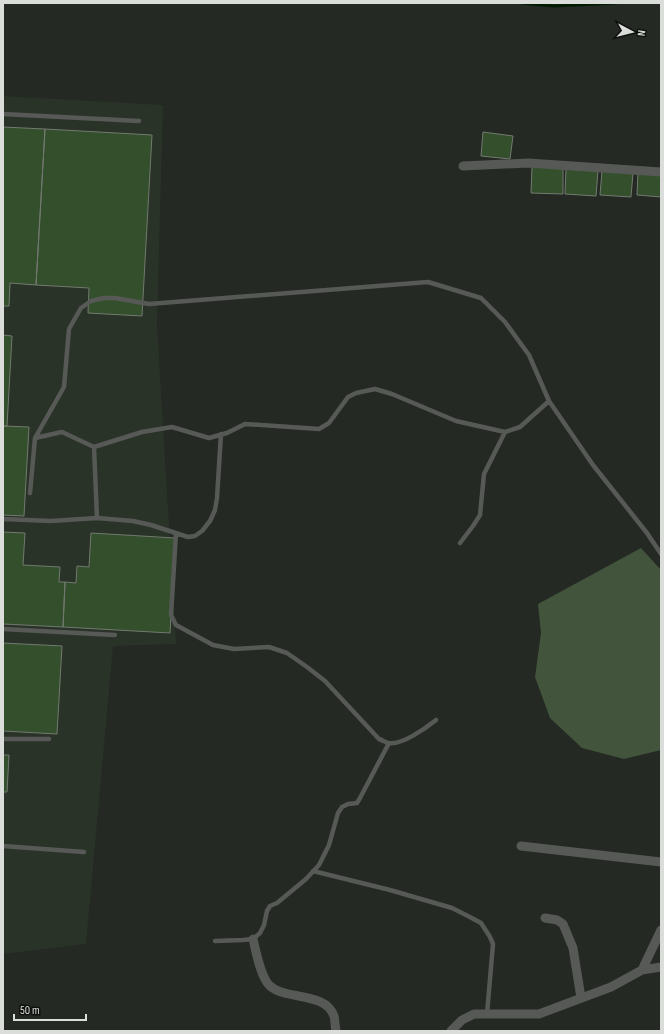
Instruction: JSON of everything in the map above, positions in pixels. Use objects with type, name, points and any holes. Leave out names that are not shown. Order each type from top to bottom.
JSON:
[{"type":"street","points":[[463,166],[528,163],[661,172]]},
{"type":"street","points":[[521,846],[661,862]]},
{"type":"street","points":[[545,918],[557,920],[563,924],[573,948],[581,998]]},
{"type":"street","points":[[642,970],[661,930]]},
{"type":"street","points":[[253,939],[264,978],[270,986],[279,991],[315,1000],[326,1005],[334,1016],[336,1031]]},
{"type":"street","points":[[451,1031],[462,1020],[474,1014],[539,1014],[611,987],[642,970],[661,968]]},
{"type":"lane","points":[[3,114],[139,121]]},
{"type":"lane","points":[[30,493],[35,438],[64,387],[69,329],[81,308],[91,301],[104,298],[115,298],[149,304],[428,282],[481,298],[505,322],[529,355],[549,401],[593,465],[661,554]]},
{"type":"lane","points":[[35,438],[62,432],[94,447],[142,432],[172,427],[209,438],[227,433],[245,424],[319,429],[329,423],[348,397],[356,393],[375,388],[456,421],[505,432],[520,427],[549,401]]},
{"type":"lane","points":[[460,543],[480,514],[484,474],[505,432]]},
{"type":"lane","points":[[3,519],[51,520],[97,518],[133,521],[188,537],[195,536],[202,531],[210,521],[215,510],[221,434]]},
{"type":"lane","points":[[94,447],[97,518]]},
{"type":"lane","points":[[176,533],[171,615],[176,625],[213,645],[234,649],[270,647],[287,653],[325,681],[379,739],[389,743],[401,741],[425,729],[436,720]]},
{"type":"lane","points":[[3,629],[115,635]]},
{"type":"lane","points":[[3,739],[49,739]]},
{"type":"lane","points":[[215,941],[253,939],[260,933],[270,906],[277,903],[306,879],[319,865],[329,845],[338,813],[348,804],[357,803],[389,743]]},
{"type":"lane","points":[[3,846],[84,852]]},
{"type":"lane","points":[[313,871],[390,890],[452,908],[481,923],[493,944],[487,1014]]},
{"type":"shaded area","points":[[3,96],[163,105],[157,324],[176,644],[113,646],[86,944],[3,954]]},
{"type":"green space","points":[[641,548],[661,570],[661,750],[624,759],[582,748],[550,718],[535,677],[541,633],[538,604]]},
{"type":"building","points":[[3,127],[45,129],[36,285],[10,283],[9,306],[3,306]]},
{"type":"building","points":[[45,129],[152,135],[142,316],[88,313],[89,288],[36,285]]},
{"type":"building","points":[[483,132],[513,136],[510,159],[481,156]]},
{"type":"building","points":[[532,167],[563,168],[563,194],[531,193]]},
{"type":"building","points":[[566,169],[598,171],[596,196],[565,194]]},
{"type":"building","points":[[602,171],[633,173],[631,197],[600,195]]},
{"type":"building","points":[[638,172],[661,174],[661,197],[637,195]]},
{"type":"building","points":[[3,335],[12,336],[7,426],[3,426]]},
{"type":"building","points":[[3,426],[29,427],[24,516],[3,515]]},
{"type":"building","points":[[3,532],[25,533],[23,565],[60,567],[59,582],[65,582],[63,627],[3,624]]},
{"type":"building","points":[[91,533],[175,538],[170,633],[63,627],[65,582],[76,583],[77,566],[89,567]]},
{"type":"building","points":[[3,643],[62,646],[57,734],[3,731]]},
{"type":"building","points":[[3,755],[9,755],[7,792],[3,792]]},
{"type":"waterway","points":[[522,3],[554,6],[615,3]]}]
